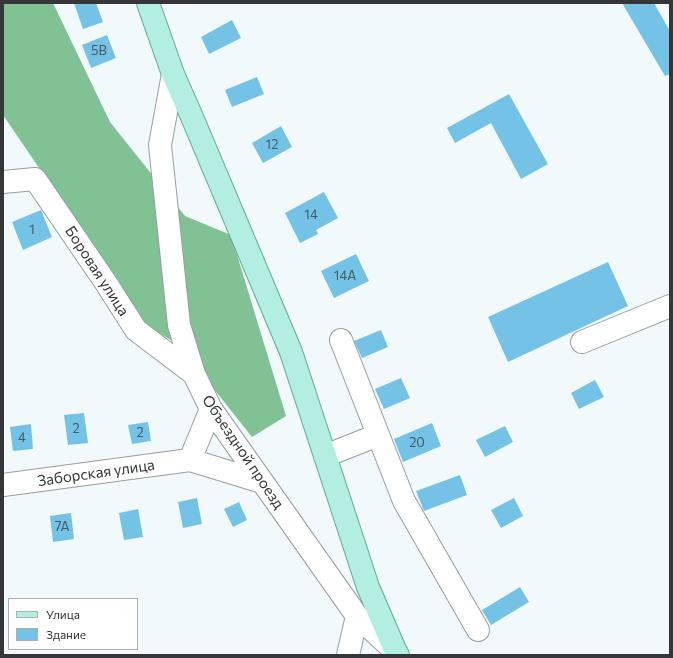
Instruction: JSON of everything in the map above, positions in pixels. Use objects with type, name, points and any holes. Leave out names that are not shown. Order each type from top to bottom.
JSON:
[{"type":"main road","points":[[148,3],[173,74],[291,352],[368,587],[397,654]]},
{"type":"street","name":"Объездной проезд","points":[[173,74],[160,145],[179,325],[194,374],[211,409],[357,616],[397,654]]},
{"type":"street","name":"Боровая улица","points":[[3,182],[35,179],[136,330],[194,374]]},
{"type":"street","points":[[582,342],[670,306]]},
{"type":"street","points":[[340,340],[404,501],[478,630]]},
{"type":"street","points":[[211,409],[190,460],[262,482]]},
{"type":"street","points":[[325,456],[378,435]]},
{"type":"street","name":"Заборская улица","points":[[3,485],[190,460]]},
{"type":"street","points":[[348,655],[357,616]]},
{"type":"green space","points":[[3,3],[53,3],[110,122],[185,216],[231,235],[286,416],[252,437],[179,345],[146,325],[3,115]]},
{"type":"building","points":[[74,3],[96,3],[103,22],[83,29]]},
{"type":"building","points":[[622,3],[654,3],[670,31],[670,74],[665,76]]},
{"type":"building","points":[[232,20],[241,38],[209,54],[201,37]]},
{"type":"building","points":[[107,35],[116,58],[91,68],[82,45]]},
{"type":"building","points":[[257,77],[264,94],[232,107],[225,90]]},
{"type":"building","points":[[509,94],[548,164],[521,179],[491,123],[455,143],[447,128]]},
{"type":"building","points":[[281,126],[292,147],[263,163],[252,143]]},
{"type":"building","points":[[324,192],[338,218],[316,230],[318,234],[300,243],[285,213]]},
{"type":"building","points":[[41,210],[52,237],[23,250],[12,222]]},
{"type":"building","points":[[356,254],[369,281],[334,298],[321,271]]},
{"type":"building","points":[[608,262],[628,306],[508,362],[488,317]]},
{"type":"building","points":[[381,330],[388,347],[362,358],[354,341]]},
{"type":"building","points":[[401,378],[410,398],[384,409],[375,389]]},
{"type":"building","points":[[595,380],[604,397],[579,409],[571,393]]},
{"type":"building","points":[[84,413],[88,443],[68,445],[64,415]]},
{"type":"building","points":[[148,422],[151,441],[132,444],[128,425]]},
{"type":"building","points":[[432,423],[441,446],[403,462],[394,439]]},
{"type":"building","points":[[31,424],[33,449],[13,451],[10,427]]},
{"type":"building","points":[[505,426],[513,442],[485,457],[476,440]]},
{"type":"building","points":[[460,475],[467,495],[424,511],[416,491]]},
{"type":"building","points":[[197,498],[202,524],[183,528],[178,502]]},
{"type":"building","points":[[514,498],[523,516],[501,528],[491,510]]},
{"type":"building","points":[[239,502],[247,520],[233,527],[224,509]]},
{"type":"building","points":[[138,509],[143,537],[124,540],[119,513]]},
{"type":"building","points":[[71,513],[74,539],[53,542],[50,516]]},
{"type":"building","points":[[520,587],[529,602],[491,625],[482,610]]}]
